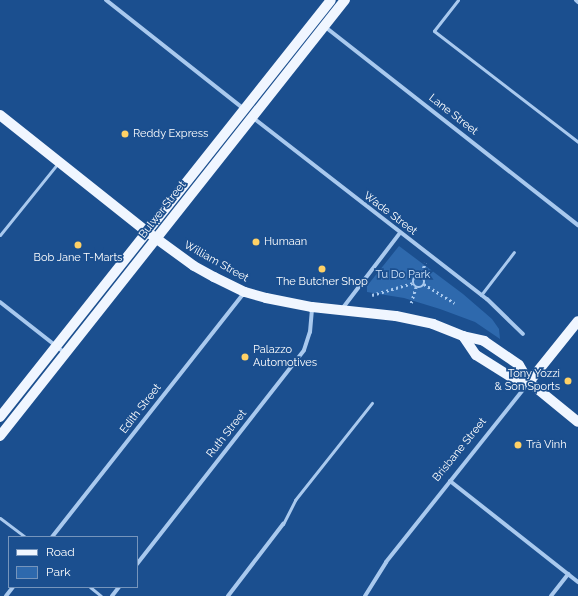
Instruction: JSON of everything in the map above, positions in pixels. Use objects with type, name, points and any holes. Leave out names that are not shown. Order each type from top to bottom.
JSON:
[{"type":"main road","name":"Bulwer Street","points":[[0,417],[146,231],[331,0]]},
{"type":"main road","name":"Bulwer Street","points":[[0,436],[345,0]]},
{"type":"main road","name":"William Street","points":[[0,115],[146,231],[194,266],[245,292],[312,307],[342,309],[396,316],[433,324],[463,336],[484,341],[519,364],[530,382],[578,422]]},
{"type":"main road","name":"Brisbane Street","points":[[530,382],[578,321]]},
{"type":"main road","name":"William Street","points":[[463,336],[476,355],[511,377],[530,382]]},
{"type":"street","name":"Wade Street","points":[[106,0],[244,109],[252,117],[481,295],[524,334]]},
{"type":"street","name":"Lane Street","points":[[316,19],[578,225]]},
{"type":"street","points":[[342,309],[400,232]]},
{"type":"street","name":"Edith Street","points":[[53,536],[245,292]]},
{"type":"street","points":[[0,302],[65,353]]},
{"type":"street","name":"Ruth Street","points":[[138,563],[304,350],[310,332],[312,307]]},
{"type":"street","name":"Brisbane Street","points":[[365,596],[386,562],[530,382]]},
{"type":"street","points":[[450,481],[578,582]]},
{"type":"street","points":[[228,596],[283,524]]},
{"type":"street","points":[[551,596],[568,574]]},
{"type":"street","points":[[6,596],[12,588]]},
{"type":"street","points":[[112,596],[118,588]]},
{"type":"lane","points":[[458,0],[434,31],[578,142]]},
{"type":"lane","points":[[0,235],[59,161]]},
{"type":"lane","points":[[481,295],[514,252]]},
{"type":"lane","points":[[283,524],[296,500],[372,403]]},
{"type":"lane","points":[[0,518],[24,536]]},
{"type":"lane","points":[[91,588],[101,596]]},
{"type":"path","points":[[425,263],[420,277],[424,284],[454,303]]},
{"type":"path","points":[[372,295],[413,283],[415,278],[420,277]]},
{"type":"path","points":[[413,283],[416,287]]},
{"type":"path","points":[[416,287],[424,284]]},
{"type":"path","points":[[411,303],[416,287]]},
{"type":"green space","name":"Tu Do Park","points":[[399,246],[463,294],[492,319],[499,329],[500,339],[475,322],[440,309],[404,298],[367,292],[367,286]]},
{"type":"place","name":"Reddy Express","points":[[125,134]]},
{"type":"place","name":"Humaan","points":[[256,242]]},
{"type":"place","name":"Bob Jane T-Marts","points":[[78,245]]},
{"type":"place","name":"The Butcher Shop","points":[[322,269]]},
{"type":"place","name":"Palazzo Automotives","points":[[245,357]]},
{"type":"place","name":"Tony Yozzi & Son Sports","points":[[568,381]]},
{"type":"place","name":"Trà Vinh","points":[[518,445]]}]
